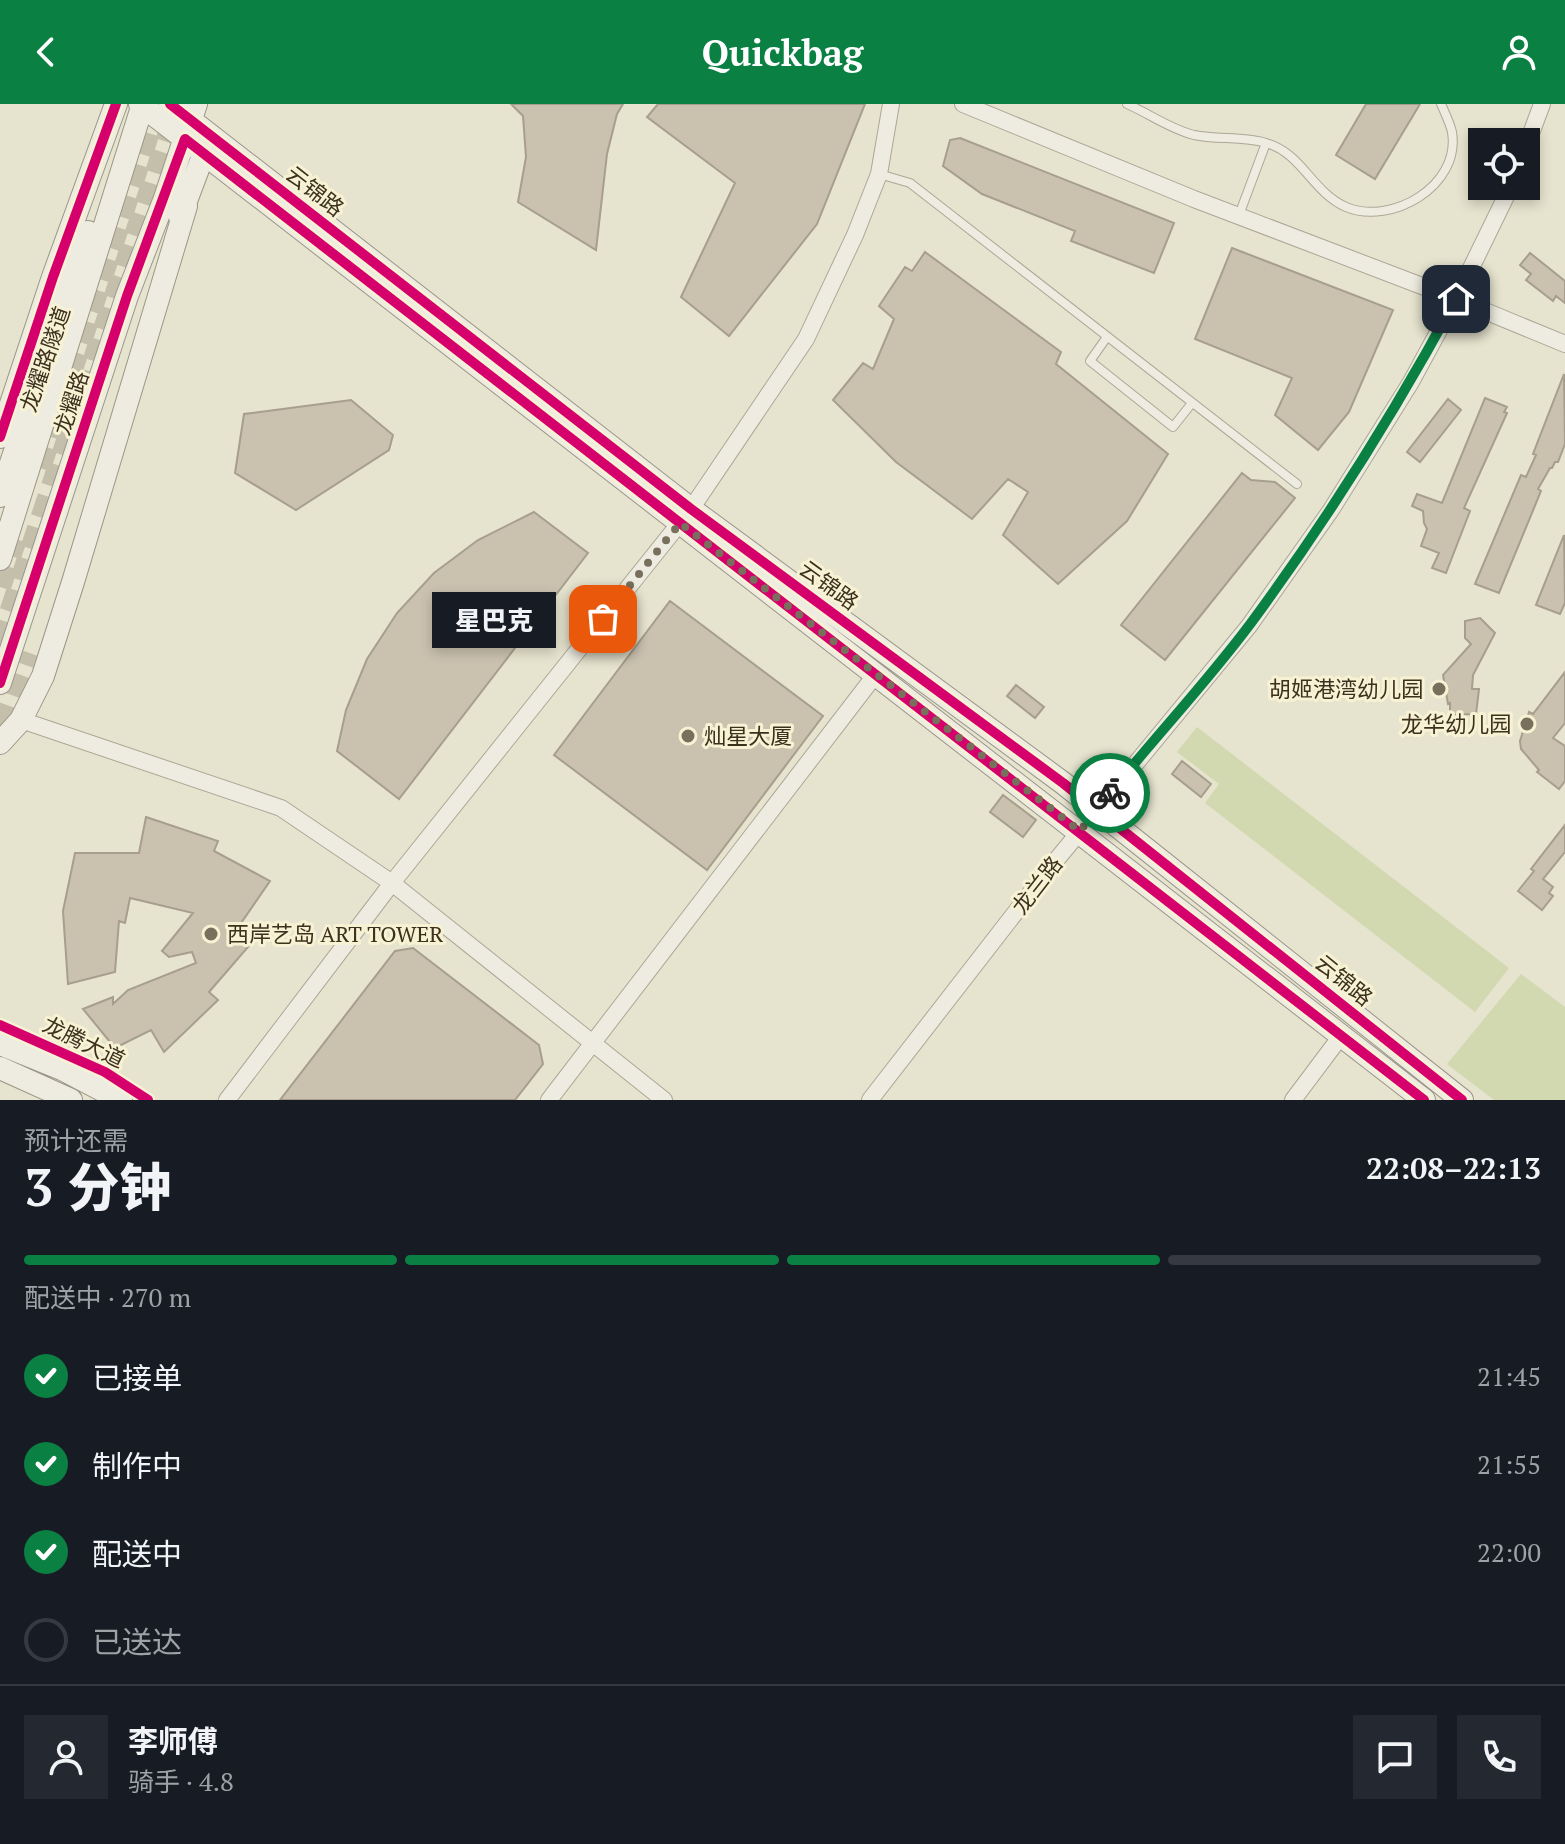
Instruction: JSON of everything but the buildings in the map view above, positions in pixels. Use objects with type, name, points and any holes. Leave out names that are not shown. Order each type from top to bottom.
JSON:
[{"type":"main road","points":[[0,437],[53,277],[116,104]]},
{"type":"main road","name":"云锦路","points":[[170,104],[686,516],[876,674],[1424,1100]]},
{"type":"main road","name":"云锦路","points":[[142,105],[191,121],[204,153],[686,516],[1097,809],[1462,1100]]},
{"type":"main road","name":"龙耀路","points":[[0,559],[142,105]]},
{"type":"main road","name":"龙耀路","points":[[0,743],[21,720],[43,676],[73,582],[176,202],[191,121]]},
{"type":"main road","name":"龙耀路隧道","points":[[92,222],[106,132]]},
{"type":"main road","name":"龙耀路隧道","points":[[0,496],[92,222],[134,133]]},
{"type":"main road","points":[[27,652],[144,289],[176,202],[204,153]]},
{"type":"main road","name":"龙耀路","points":[[0,683],[127,296],[176,202]]},
{"type":"main road","name":"龙腾大道","points":[[0,1044],[62,1069],[121,1100]]},
{"type":"main road","points":[[0,1068],[71,1100]]},
{"type":"street","points":[[227,1100],[392,883],[686,516],[806,339],[855,235],[879,174],[891,104]]},
{"type":"street","points":[[963,104],[1565,344]]},
{"type":"street","points":[[1533,128],[1542,104]]},
{"type":"street","name":"龙兰路","points":[[870,1100],[1097,809],[1249,626],[1331,510],[1411,382],[1504,200]]},
{"type":"street","points":[[549,1100],[876,674]]},
{"type":"street","points":[[21,720],[281,808],[392,883],[664,1100]]},
{"type":"street","points":[[1293,1100],[1341,1036]]},
{"type":"lane","points":[[1127,104],[1191,134],[1266,143],[1288,152],[1320,189],[1347,208],[1367,212],[1391,210],[1409,204],[1427,192],[1446,165],[1451,154],[1452,134],[1441,104]]},
{"type":"lane","points":[[1238,216],[1266,143]]},
{"type":"lane","points":[[879,174],[910,183],[1297,484]]},
{"type":"lane","points":[[1107,337],[1090,361],[1173,427],[1192,403]]},
{"type":"green space","points":[[1197,727],[1509,968],[1475,1012],[1205,803],[1219,784],[1177,752]]},
{"type":"green space","points":[[1521,974],[1565,1007],[1565,1100],[1494,1100],[1447,1064]]},
{"type":"tunnel","points":[[40,468],[158,104]]},
{"type":"tunnel","points":[[0,643],[176,112]]},
{"type":"tunnel","points":[[0,587],[16,539]]},
{"type":"tunnel","points":[[0,726],[27,652]]},
{"type":"cycle path","points":[[0,437],[53,277],[116,104]]},
{"type":"cycle path","points":[[170,104],[691,509],[1063,783],[1462,1100]]},
{"type":"cycle path","points":[[0,683],[127,296],[185,139],[1424,1100]]},
{"type":"cycle path","points":[[0,1025],[105,1072],[148,1100]]},
{"type":"way so far","points":[[603,619],[680,523],[1080,831],[1110,793]]},
{"type":"place","name":"星巴克","points":[[603,619]]},
{"type":"place","name":"胡姬港湾幼儿园","points":[[1439,689]]},
{"type":"place","name":"龙华幼儿园","points":[[1527,724]]},
{"type":"place","name":"灿星大厦","points":[[688,736]]},
{"type":"place","name":"西岸艺岛 ART TOWER","points":[[211,934]]},
{"type":"route","points":[[1110,793],[1249,626],[1331,510],[1411,382],[1456,299]]}]
